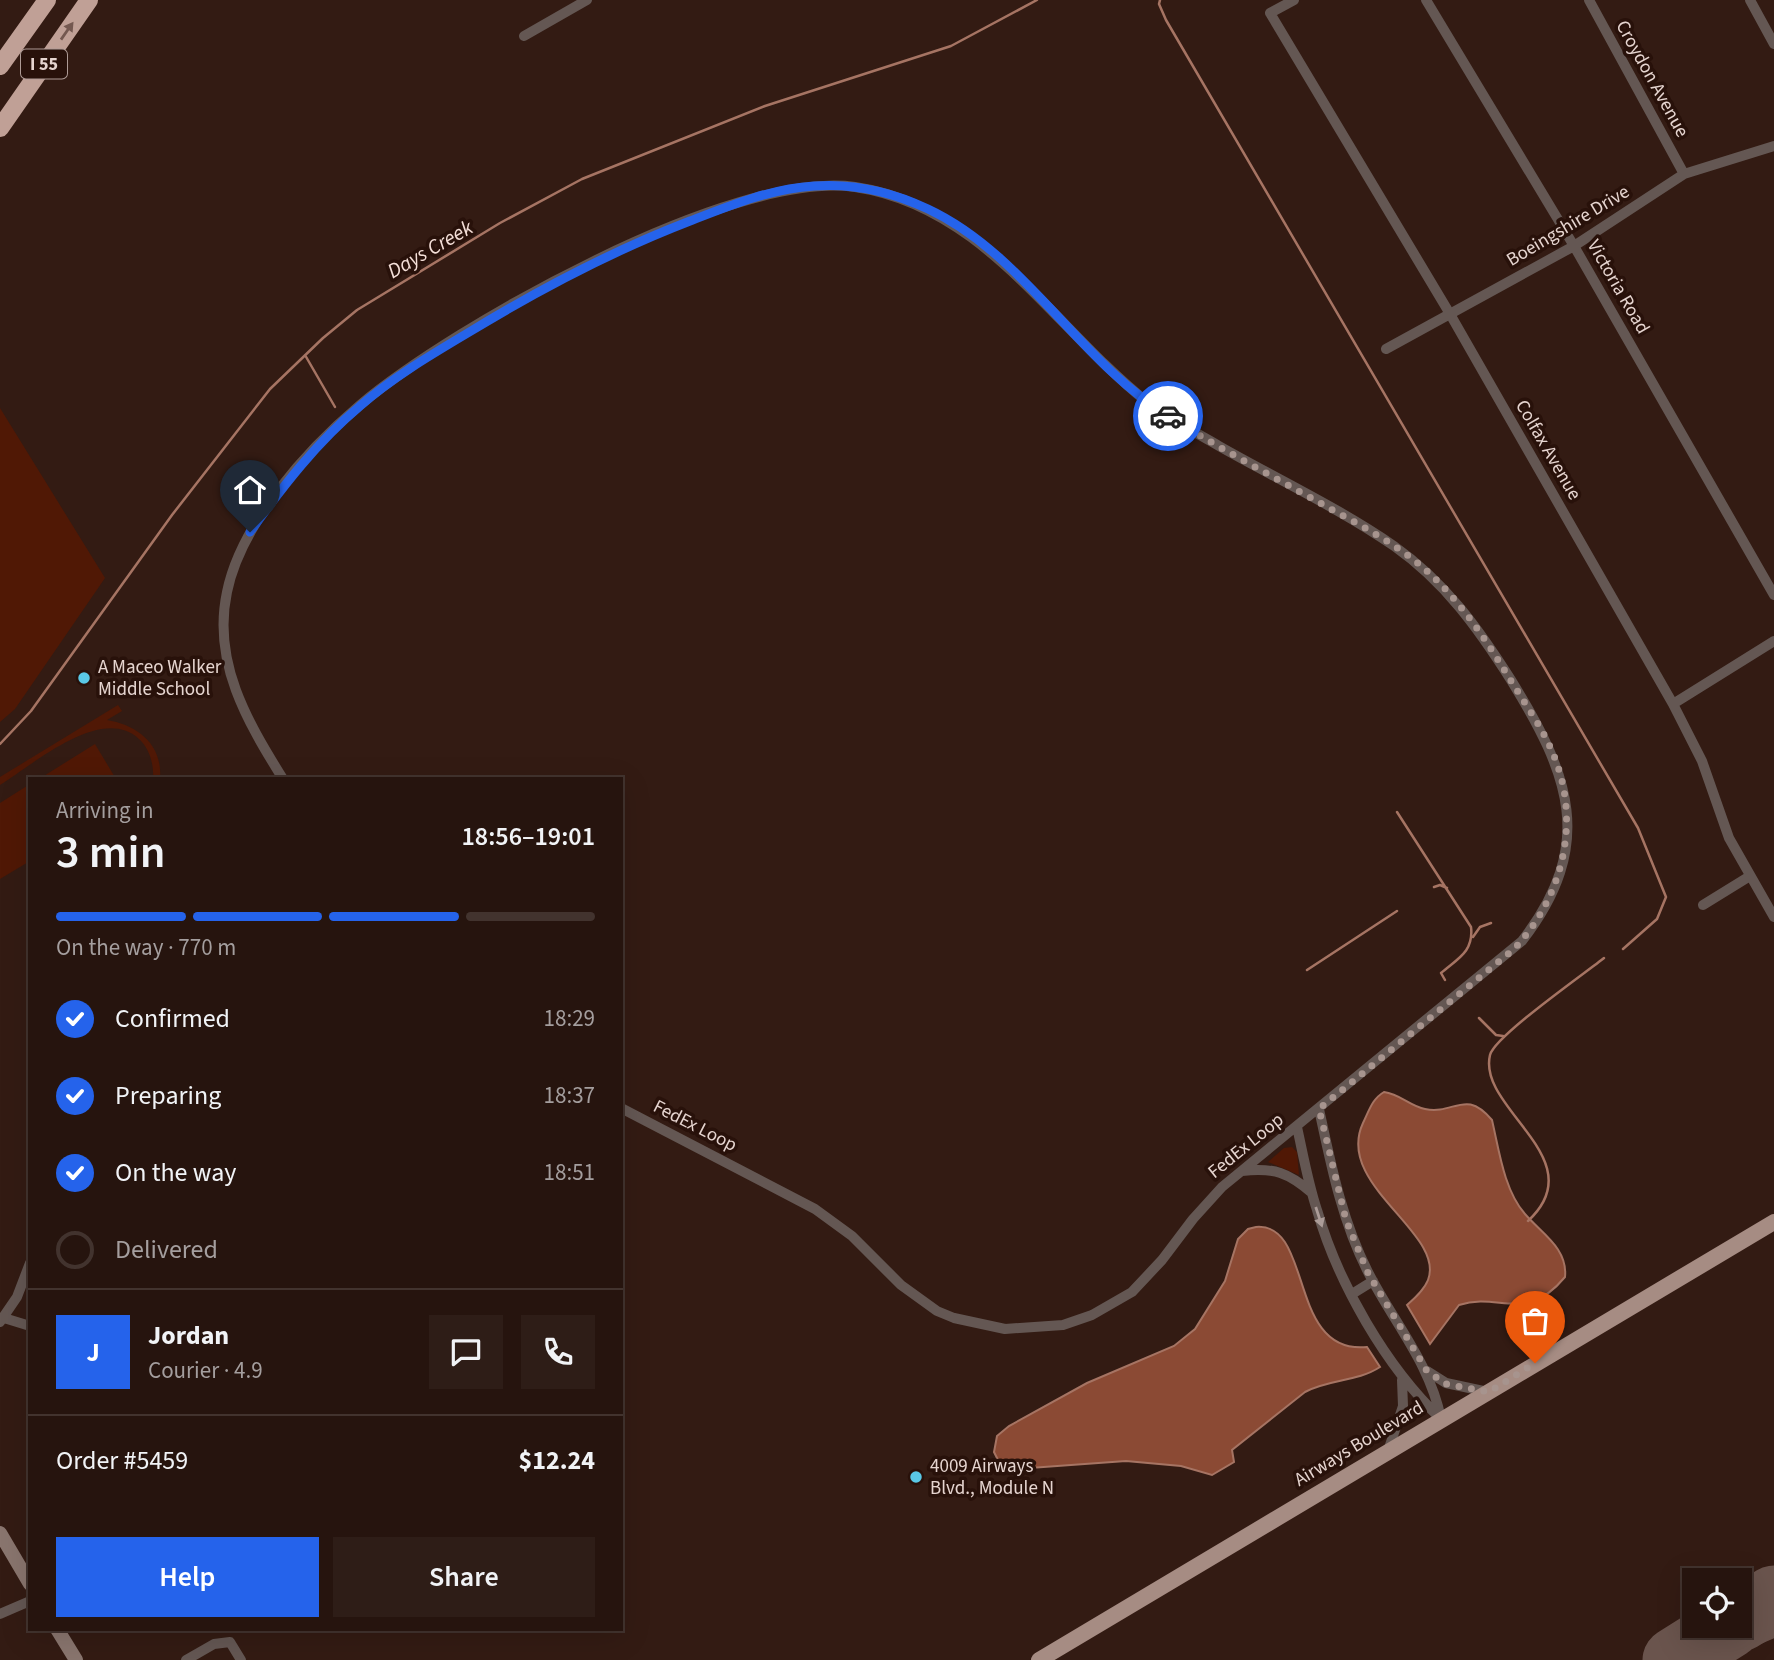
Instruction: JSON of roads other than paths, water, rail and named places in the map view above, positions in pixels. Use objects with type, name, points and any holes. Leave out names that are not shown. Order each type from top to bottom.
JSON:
[{"type":"highway","name":"I 55","points":[[0,66],[47,0]]},
{"type":"highway","name":"I 55","points":[[0,128],[89,0]]},
{"type":"main road","name":"Airways Boulevard","points":[[1038,1660],[1774,1222]]},
{"type":"main road","points":[[0,1533],[28,1581]]},
{"type":"main road","points":[[58,1631],[76,1660]]},
{"type":"street","points":[[524,36],[587,0]]},
{"type":"street","name":"Colfax Avenue","points":[[1294,0],[1270,13],[1450,314],[1673,704],[1702,761],[1729,838],[1774,916]]},
{"type":"street","name":"Victoria Road","points":[[1426,0],[1574,246],[1774,595]]},
{"type":"street","name":"Croydon Avenue","points":[[1589,0],[1684,174]]},
{"type":"street","points":[[1750,0],[1774,44]]},
{"type":"street","name":"Boeingshire Drive","points":[[1386,349],[1574,246],[1684,174],[1774,145]]},
{"type":"street","name":"FedEx Loop","points":[[282,777],[242,709],[233,687],[223,629],[226,594],[234,565],[250,532],[309,455],[345,419],[414,365],[518,302],[633,243],[752,198],[789,189],[849,186],[904,199],[938,214],[982,243],[1153,406],[1378,535],[1419,565],[1453,597],[1481,632],[1548,742],[1566,799],[1565,838],[1560,870],[1541,914],[1513,950],[1242,1171],[1202,1208],[1152,1272],[1121,1300],[1092,1315],[1063,1325],[1005,1329],[954,1318],[937,1311],[907,1290],[852,1236],[815,1209],[623,1109]]},
{"type":"street","points":[[1673,704],[1774,641]]},
{"type":"street","points":[[1703,905],[1750,876]]},
{"type":"street","points":[[1319,1109],[1346,1220],[1373,1281],[1427,1371],[1441,1419]]},
{"type":"street","points":[[1297,1127],[1312,1193],[1328,1243],[1352,1294],[1401,1376],[1441,1419]]},
{"type":"street","points":[[1242,1171],[1264,1168],[1281,1171],[1312,1193]]},
{"type":"street","points":[[28,1268],[17,1297],[2,1320],[28,1326]]},
{"type":"street","points":[[1352,1294],[1373,1281]]},
{"type":"street","points":[[1427,1371],[1446,1384],[1489,1392]]},
{"type":"street","points":[[1388,1451],[1405,1396],[1401,1376]]},
{"type":"street","points":[[0,1614],[28,1602]]},
{"type":"street","points":[[186,1660],[223,1642],[230,1642],[241,1660]]},
{"type":"waterway","name":"Days Creek","points":[[0,744],[31,711],[172,515],[270,389],[323,338],[357,310],[500,223],[582,179],[765,106],[951,46],[1037,0]]},
{"type":"waterway","points":[[1160,0],[1159,4],[1166,20],[1638,828],[1666,897],[1657,919],[1623,949]]},
{"type":"waterway","points":[[305,355],[335,407]]},
{"type":"waterway","points":[[1397,812],[1471,927],[1467,949],[1441,973],[1445,980]]},
{"type":"waterway","points":[[1434,887],[1440,885],[1447,888]]},
{"type":"waterway","points":[[1307,970],[1397,911]]},
{"type":"waterway","points":[[1473,937],[1480,927],[1491,923]]},
{"type":"waterway","points":[[1528,1221],[1545,1198],[1548,1176],[1542,1155],[1500,1095],[1491,1075],[1490,1055],[1523,1020],[1604,958]]},
{"type":"waterway","points":[[1479,1018],[1496,1035],[1503,1036]]},
{"type":"place","name":"A Maceo Walker Middle School","points":[[84,678]]},
{"type":"place","name":"4009 Airways Blvd., Module N","points":[[916,1477]]}]
